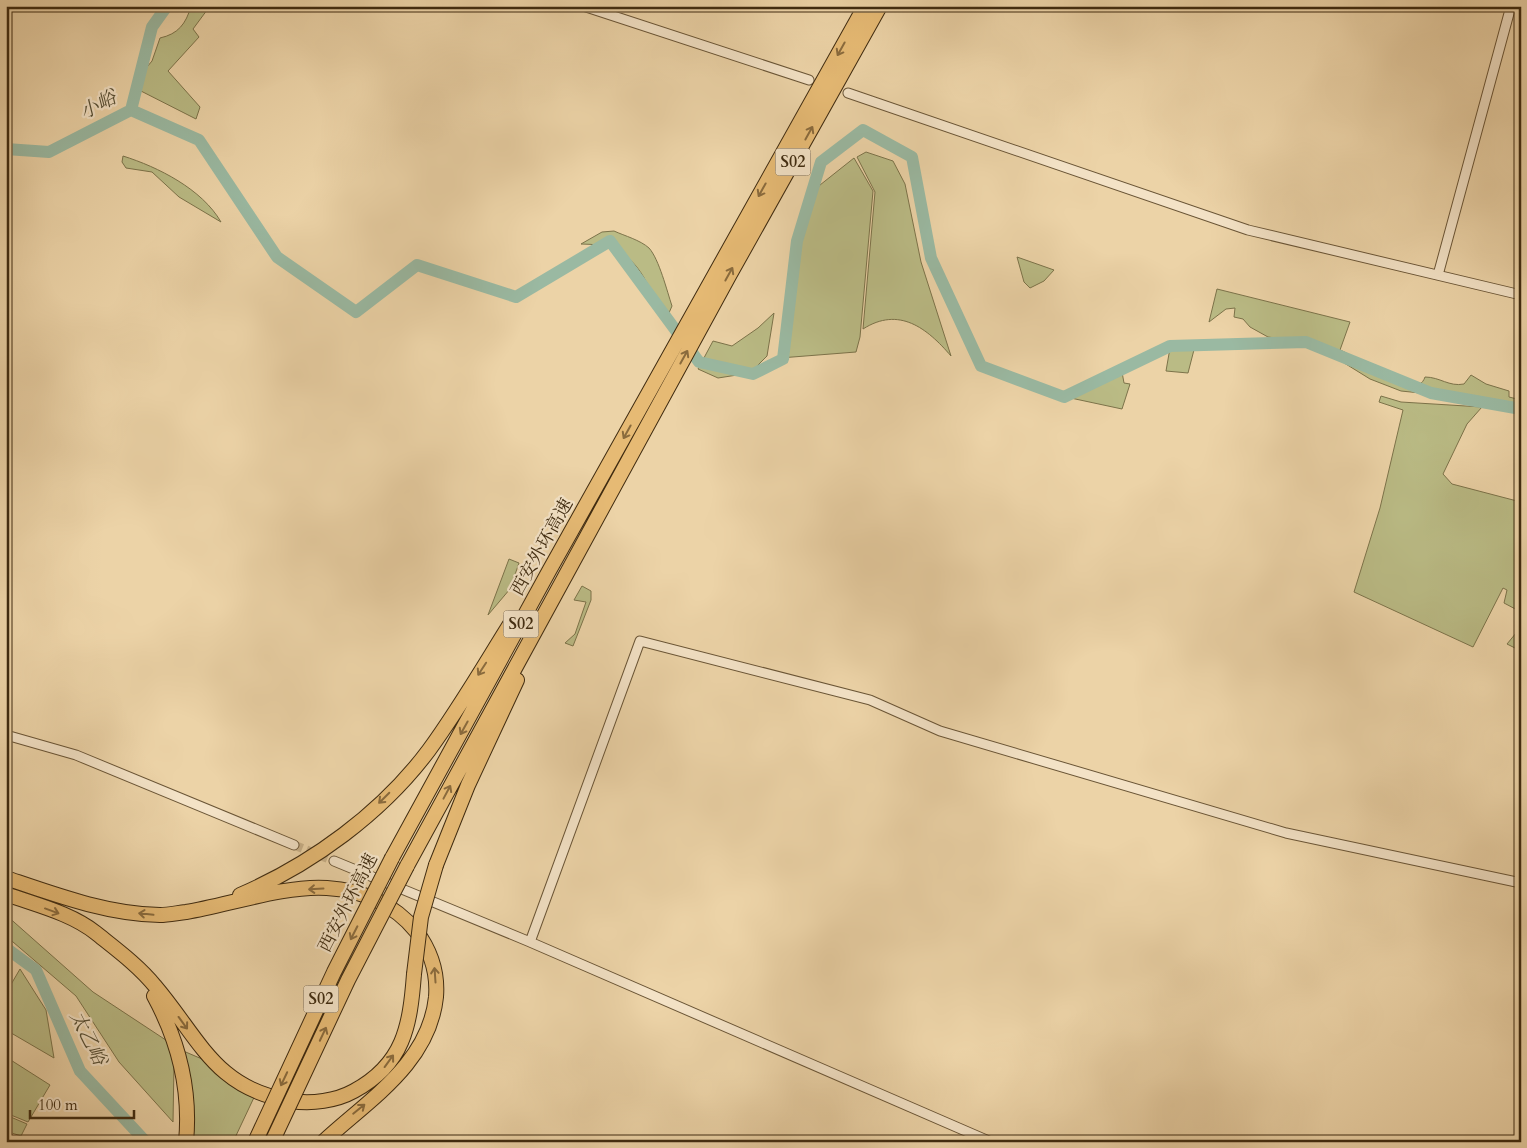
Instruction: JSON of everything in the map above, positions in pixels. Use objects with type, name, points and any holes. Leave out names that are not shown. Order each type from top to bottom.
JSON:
[{"type":"highway","name":"西安外环高速","points":[[272,1142],[348,980],[407,866],[602,505],[656,394],[865,6]]},
{"type":"highway","name":"西安外环高速","points":[[700,314],[880,6]]},
{"type":"highway","name":"西安外环高速","points":[[255,1142],[334,972],[392,858],[592,495],[656,394]]},
{"type":"highway","points":[[194,910],[240,895],[286,872],[334,842],[382,801],[428,750],[592,495]]},
{"type":"highway","points":[[6,894],[64,915],[93,931],[154,985],[204,1052],[226,1075],[249,1089],[270,1098],[299,1102],[319,1102],[345,1096],[366,1084],[383,1069],[402,1043],[411,1015],[421,917],[436,865],[468,785],[602,505]]},
{"type":"highway","points":[[6,878],[72,900],[119,911],[161,915],[301,889],[326,888],[355,892],[378,900],[405,918],[424,942],[435,966],[434,1016],[425,1038],[407,1066],[323,1142]]},
{"type":"highway","points":[[115,949],[150,989],[166,1018],[182,1063],[188,1114],[186,1142]]},
{"type":"street","points":[[583,6],[808,80]]},
{"type":"street","points":[[1438,275],[1511,6]]},
{"type":"street","points":[[848,94],[1248,230],[1521,295]]},
{"type":"street","points":[[530,942],[640,641],[870,700],[940,731],[1286,833],[1521,884]]},
{"type":"street","points":[[6,734],[76,755],[294,845]]},
{"type":"street","points":[[334,861],[530,942],[991,1142]]},
{"type":"green space","points":[[191,6],[210,6],[193,29],[199,37],[168,71],[200,107],[196,119],[137,89],[136,80],[152,61],[160,38],[172,34],[184,23]]},
{"type":"green space","points":[[866,152],[893,161],[905,184],[921,262],[951,356],[932,337],[912,323],[889,320],[876,322],[863,329],[875,192],[857,157]]},
{"type":"green space","points":[[123,156],[150,166],[178,181],[203,199],[221,222],[179,197],[152,172],[126,168],[122,162]]},
{"type":"green space","points":[[854,158],[873,191],[860,337],[856,352],[780,358],[793,310],[804,205],[820,185]]},
{"type":"green space","points":[[614,231],[641,243],[653,253],[672,306],[665,322],[644,278],[627,257],[615,250],[581,244],[602,232]]},
{"type":"green space","points":[[1017,257],[1054,270],[1044,281],[1030,288],[1024,282]]},
{"type":"green space","points":[[1217,289],[1350,322],[1340,350],[1398,382],[1410,385],[1419,384],[1425,377],[1459,385],[1464,384],[1471,375],[1486,384],[1509,391],[1509,397],[1521,400],[1521,409],[1498,401],[1401,391],[1370,379],[1312,343],[1268,337],[1250,327],[1243,319],[1234,317],[1235,308],[1226,309],[1209,322]]},
{"type":"green space","points":[[774,313],[767,356],[750,373],[718,378],[698,369],[713,341],[732,346],[758,328]]},
{"type":"green space","points":[[1196,342],[1188,373],[1166,371],[1170,348]]},
{"type":"green space","points":[[1122,372],[1124,383],[1130,384],[1122,409],[1066,397]]},
{"type":"green space","points":[[1381,396],[1401,402],[1482,407],[1467,424],[1443,474],[1452,484],[1517,501],[1521,506],[1521,612],[1504,603],[1507,590],[1503,588],[1473,647],[1354,592],[1380,508],[1403,410],[1379,402]]},
{"type":"green space","points":[[509,559],[519,563],[510,589],[488,615]]},
{"type":"green space","points":[[582,586],[591,591],[591,600],[573,646],[565,643],[575,634],[586,602],[574,600]]},
{"type":"green space","points":[[1521,627],[1521,651],[1507,644]]},
{"type":"green space","points":[[6,915],[93,992],[181,1050],[230,1071],[258,1089],[233,1142],[186,1142],[185,1065],[174,1064],[173,1122],[119,1062],[76,996],[6,936]]},
{"type":"green space","points":[[20,969],[46,1010],[54,1058],[6,1030],[6,993]]},
{"type":"green space","points":[[6,1057],[50,1085],[28,1122],[6,1113]]},
{"type":"green space","points":[[6,1115],[27,1124],[21,1136],[6,1131]]},
{"type":"waterway","name":"小峪","points":[[6,149],[49,152],[131,110],[152,27],[167,6]]},
{"type":"waterway","points":[[131,110],[199,140],[277,257],[356,312],[417,265],[516,297],[610,241],[699,362],[753,374],[783,359],[797,241],[821,162],[863,130],[912,157],[931,258],[981,366],[1064,397],[1170,346],[1306,342],[1431,393],[1521,409]]},
{"type":"waterway","name":"太乙峪","points":[[6,948],[36,970],[80,1071],[146,1142]]},
{"type":"tunnel","points":[[294,845],[334,861]]}]
